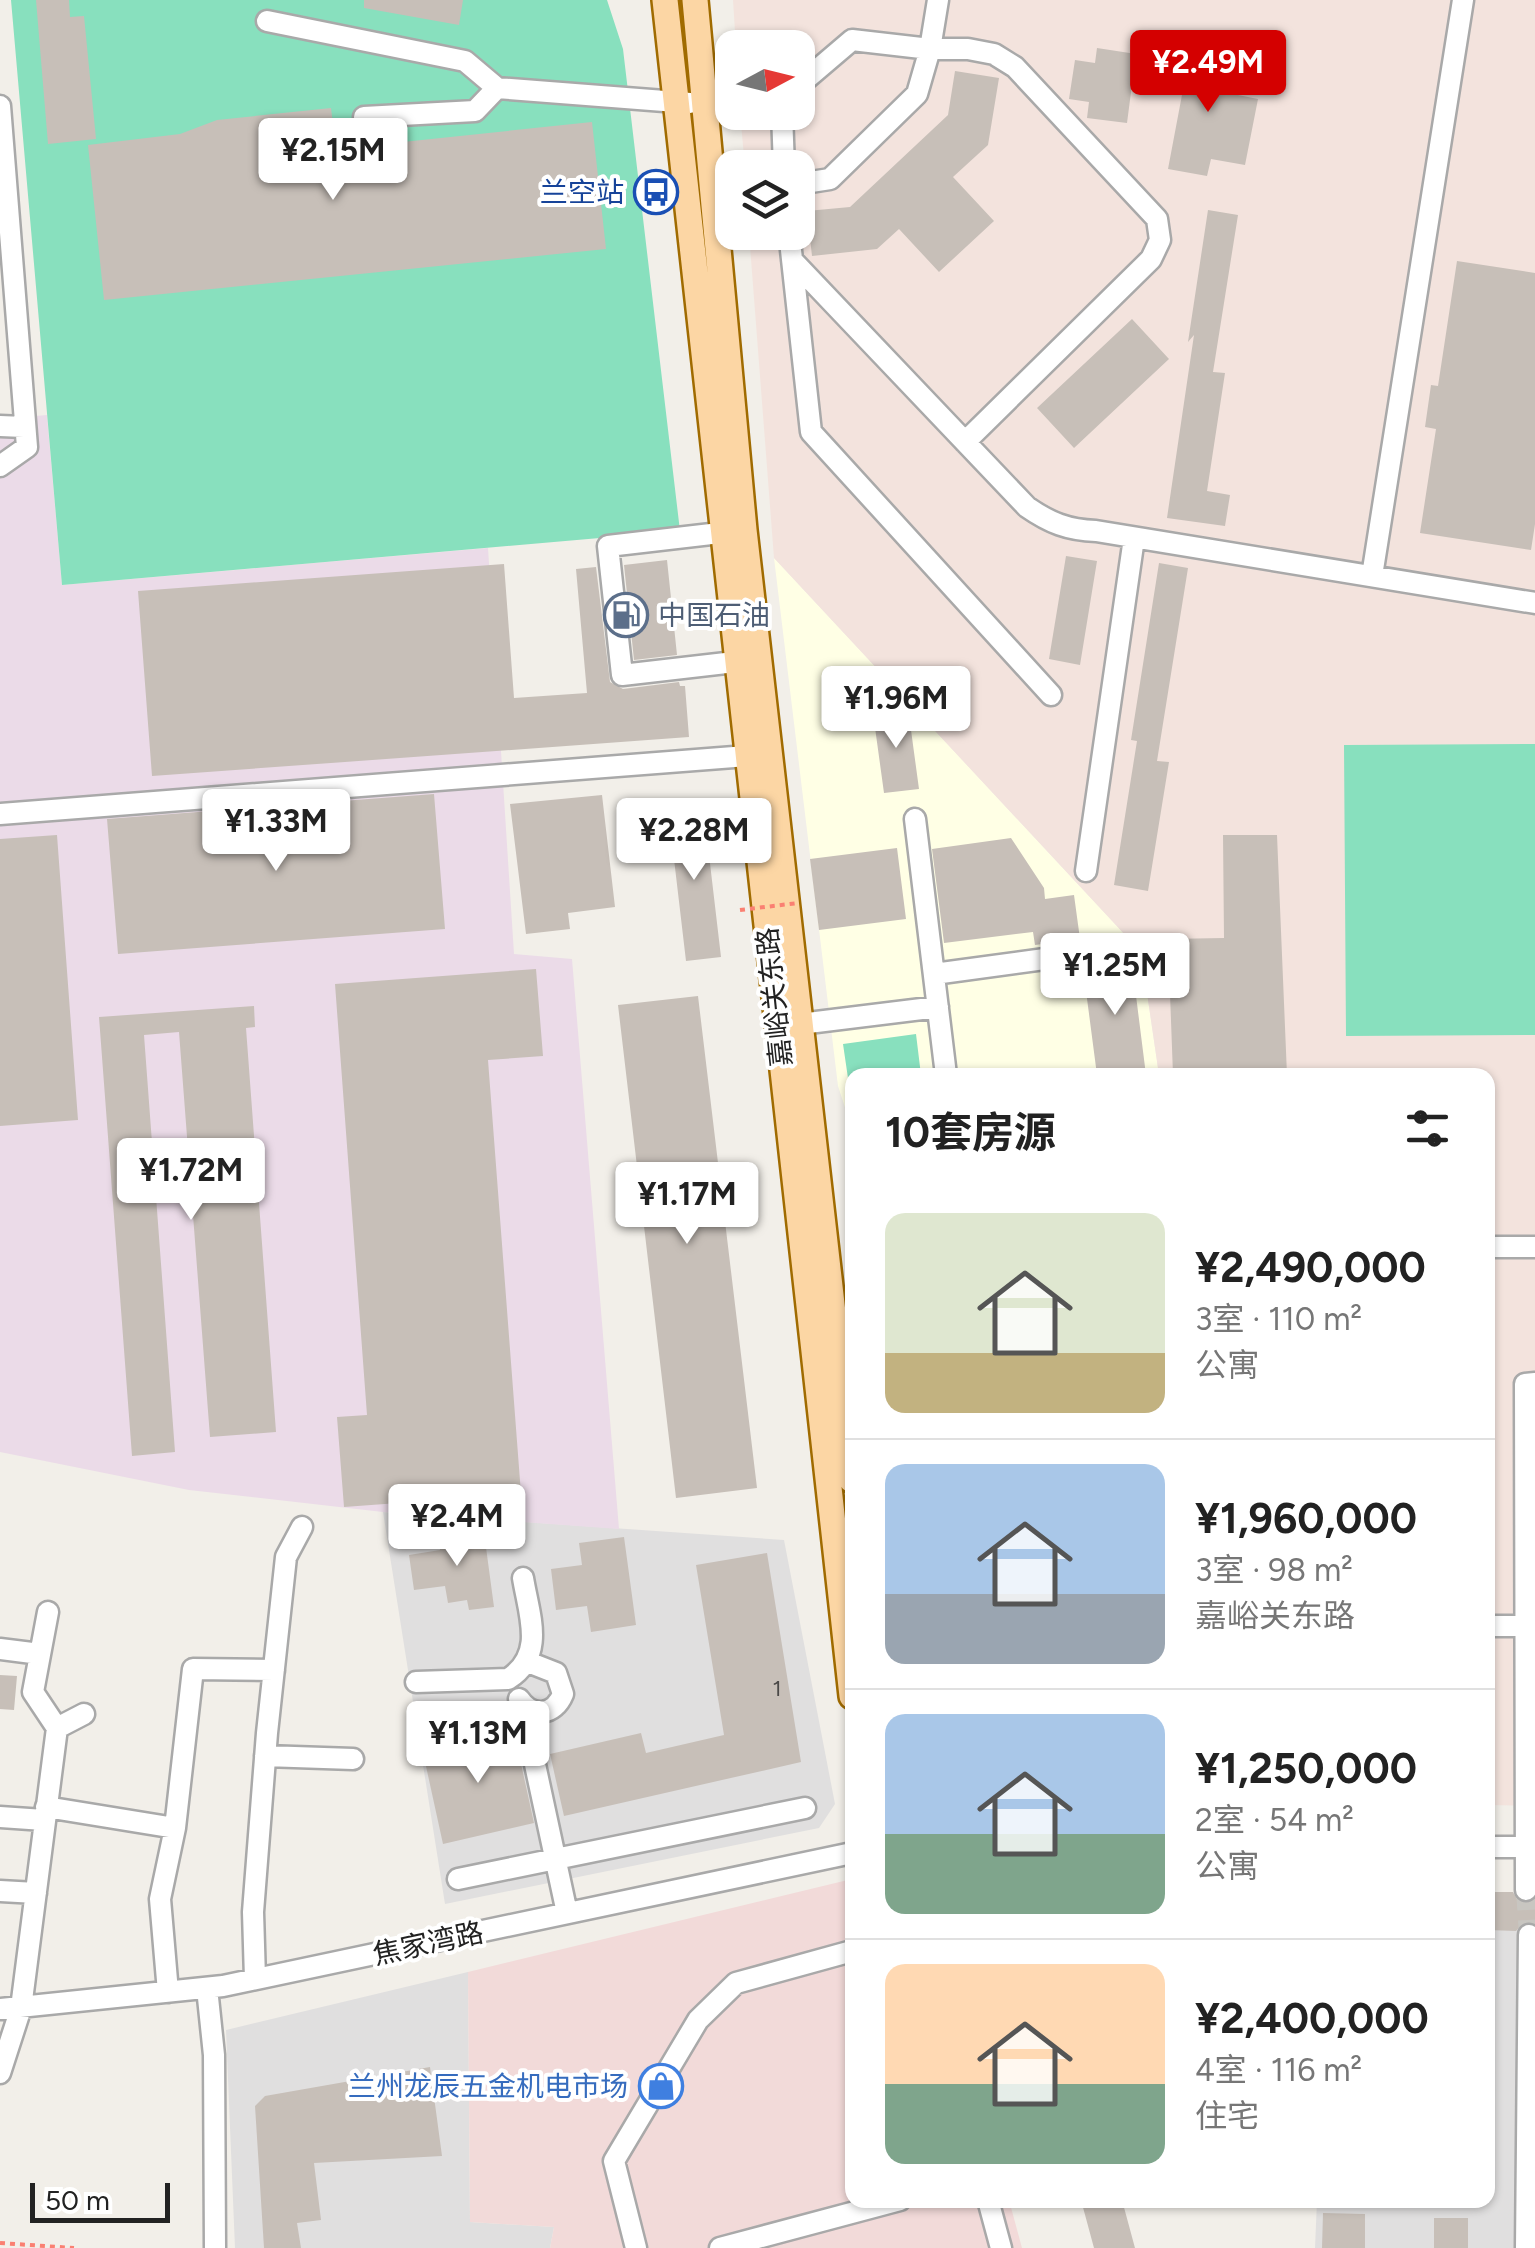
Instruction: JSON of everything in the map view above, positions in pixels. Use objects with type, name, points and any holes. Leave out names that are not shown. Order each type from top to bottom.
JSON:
[{"type":"main road","name":"嘉峪关东路","points":[[666,0],[689,103],[748,660],[800,1024],[845,1419]]},
{"type":"main road","name":"嘉峪关东路","points":[[689,103],[695,0]]},
{"type":"main road","name":"嘉峪关东路","points":[[748,660],[746,756],[845,1634]]},
{"type":"street","points":[[815,181],[830,179],[916,94],[930,49],[938,0]]},
{"type":"street","points":[[1372,576],[1463,0]]},
{"type":"street","points":[[266,21],[465,61],[497,88],[689,103]]},
{"type":"street","points":[[815,72],[852,40],[994,54],[1016,67],[1152,210],[1160,230],[1152,259],[965,442]]},
{"type":"street","points":[[364,117],[475,111],[497,88]]},
{"type":"street","points":[[0,106],[26,437],[0,466]]},
{"type":"street","points":[[791,250],[810,432],[1052,694]]},
{"type":"street","points":[[792,260],[1026,506],[1047,521],[1071,530],[1535,602]]},
{"type":"street","points":[[0,426],[26,437]]},
{"type":"street","points":[[734,531],[608,546],[622,675],[748,660]]},
{"type":"street","points":[[1086,872],[1134,538]]},
{"type":"street","points":[[0,814],[746,756]]},
{"type":"street","points":[[914,819],[945,1068]]},
{"type":"street","points":[[934,974],[1096,952]]},
{"type":"street","points":[[800,1024],[938,1007]]},
{"type":"street","points":[[1495,1246],[1535,1247]]},
{"type":"street","points":[[1526,1890],[1526,1384],[1535,1384]]},
{"type":"street","points":[[256,1979],[253,1912],[265,1756],[286,1557],[302,1527]]},
{"type":"street","points":[[416,1682],[508,1679],[528,1662],[534,1636],[523,1578]]},
{"type":"street","points":[[0,2072],[36,1893],[57,1728],[34,1692],[48,1612]]},
{"type":"street","points":[[1495,1626],[1524,1626]]},
{"type":"street","points":[[0,1649],[40,1654]]},
{"type":"street","points":[[508,1679],[528,1710],[542,1713],[556,1707],[563,1694],[556,1673],[528,1662]]},
{"type":"street","points":[[168,1992],[160,1899],[175,1828],[193,1669],[274,1670]]},
{"type":"street","points":[[522,1704],[567,1913]]},
{"type":"street","points":[[57,1728],[84,1714]]},
{"type":"street","points":[[265,1756],[353,1759]]},
{"type":"street","points":[[458,1879],[804,1808]]},
{"type":"street","points":[[0,1817],[45,1813],[175,1828]]},
{"type":"street","points":[[1495,1847],[1529,1847]]},
{"type":"street","name":"焦家湾路","points":[[10,2009],[207,1988],[256,1979],[845,1854]]},
{"type":"street","points":[[0,1891],[36,1893]]},
{"type":"street","points":[[1526,2248],[1529,1934]]},
{"type":"street","points":[[636,2248],[614,2160],[698,2020],[736,1983],[845,1954]]},
{"type":"street","points":[[207,1988],[214,2055],[214,2248]]},
{"type":"street","points":[[720,2248],[870,2208]]},
{"type":"street","points":[[990,2208],[1001,2248]]},
{"type":"path","points":[[740,910],[798,903]]},
{"type":"path","points":[[0,2243],[74,2248]]},
{"type":"shaded area","points":[[733,0],[1535,0],[1535,1806],[1495,1805],[1495,1068],[1158,1068],[1141,952],[774,558],[750,250],[815,250],[815,150],[743,150],[742,130],[815,130],[815,30],[735,30]]},
{"type":"shaded area","points":[[47,415],[62,585],[488,548],[514,954],[572,959],[619,1529],[383,1512],[189,1490],[0,1452],[0,419]]},
{"type":"shaded area","points":[[774,558],[1141,952],[1158,1068],[845,1068],[845,1108],[838,1086]]},
{"type":"shaded area","points":[[383,1512],[784,1540],[835,1804],[819,1828],[445,1904]]},
{"type":"shaded area","name":"兰州龙辰五金机电市场","points":[[845,1881],[845,2208],[1011,2208],[1022,2248],[550,2248],[554,2227],[470,2222],[468,1972]]},
{"type":"shaded area","points":[[1495,1896],[1535,1896],[1535,2248],[1315,2248],[1317,2208],[1495,2208]]},
{"type":"shaded area","points":[[468,1972],[470,2222],[554,2227],[550,2248],[235,2248],[226,2030]]},
{"type":"green space","points":[[11,0],[607,0],[623,49],[680,531],[62,585]]},
{"type":"green space","points":[[1535,744],[1535,1035],[1346,1036],[1344,745]]},
{"type":"green space","points":[[916,1034],[920,1068],[847,1068],[843,1044]]},
{"type":"building","points":[[36,0],[69,0],[70,17],[84,16],[96,139],[48,144]]},
{"type":"building","points":[[364,0],[463,0],[459,25],[364,8]]},
{"type":"building","points":[[1171,39],[1210,48],[1209,58],[1228,93],[1258,99],[1245,165],[1211,159],[1207,176],[1168,169],[1185,79],[1169,51]]},
{"type":"building","points":[[1097,48],[1136,54],[1127,123],[1087,118],[1089,102],[1069,99],[1075,60],[1095,63]]},
{"type":"building","points":[[955,71],[999,78],[988,145],[953,177],[994,221],[939,272],[899,229],[877,249],[812,256],[815,210],[850,207],[948,115]]},
{"type":"building","points":[[331,108],[336,149],[592,122],[606,249],[104,300],[88,145],[180,134],[217,120]]},
{"type":"building","points":[[1208,210],[1238,215],[1213,372],[1225,373],[1207,491],[1230,495],[1225,526],[1167,518]]},
{"type":"building","points":[[1457,261],[1535,273],[1535,524],[1531,550],[1420,533],[1436,429],[1425,427],[1431,385],[1438,386]]},
{"type":"building","points":[[1132,319],[1169,359],[1074,448],[1037,408]]},
{"type":"building","points":[[1066,556],[1097,561],[1080,665],[1049,659]]},
{"type":"building","points":[[667,560],[677,655],[634,660],[624,565]]},
{"type":"building","points":[[1159,563],[1188,568],[1157,761],[1169,762],[1148,891],[1114,885],[1137,741],[1131,740]]},
{"type":"building","points":[[504,564],[514,698],[587,693],[576,569],[596,567],[610,682],[623,689],[679,682],[685,686],[689,737],[152,776],[138,591]]},
{"type":"building","points":[[908,708],[919,789],[884,793],[873,713]]},
{"type":"building","points":[[434,794],[445,929],[118,954],[107,819]]},
{"type":"building","points":[[602,795],[615,907],[568,913],[570,929],[526,934],[510,804]]},
{"type":"building","points":[[703,804],[721,957],[686,961],[668,808]]},
{"type":"building","points":[[57,835],[78,1120],[0,1126],[0,839]]},
{"type":"building","points":[[1223,835],[1277,835],[1287,1068],[1173,1068],[1168,939],[1224,938]]},
{"type":"building","points":[[1011,838],[1044,888],[1045,899],[1074,895],[1080,939],[1035,945],[1033,932],[944,943],[932,849]]},
{"type":"building","points":[[897,848],[906,919],[819,930],[810,859]]},
{"type":"building","points":[[1131,956],[1145,1068],[1096,1068],[1083,968]]},
{"type":"building","points":[[536,969],[543,1056],[488,1060],[521,1494],[344,1507],[337,1417],[367,1415],[335,984]]},
{"type":"building","points":[[698,996],[757,1488],[676,1498],[618,1005]]},
{"type":"building","points":[[254,1006],[255,1027],[246,1028],[276,1432],[210,1437],[179,1032],[144,1035],[175,1452],[132,1456],[99,1017]]},
{"type":"building","points":[[483,1525],[494,1607],[469,1610],[467,1600],[448,1603],[445,1586],[414,1590],[409,1555],[440,1550],[439,1538],[458,1536],[457,1528]]},
{"type":"building","points":[[624,1537],[636,1625],[591,1632],[587,1606],[556,1610],[551,1569],[582,1565],[579,1543]]},
{"type":"building","points":[[767,1553],[801,1762],[564,1816],[550,1754],[641,1733],[646,1753],[724,1735],[696,1565]]},
{"type":"building","points":[[0,1675],[17,1676],[14,1710],[0,1709]]},
{"type":"building","points":[[513,1727],[534,1823],[443,1844],[422,1748]]},
{"type":"building","points":[[1495,1892],[1513,1892],[1525,1904],[1535,1900],[1535,1923],[1523,1923],[1516,1931],[1495,1930]]},
{"type":"building","points":[[430,2067],[442,2156],[314,2163],[321,2220],[297,2223],[301,2248],[264,2248],[255,2106],[265,2096]]},
{"type":"building","points":[[1083,2208],[1124,2208],[1135,2248],[1094,2248]]},
{"type":"building","points":[[1323,2213],[1365,2214],[1365,2248],[1322,2248]]},
{"type":"building","points":[[1434,2218],[1468,2218],[1468,2248],[1434,2248]]},
{"type":"tunnel","points":[[1526,1890],[1529,1935]]},
{"type":"place","name":"兰空站","points":[[656,192]]},
{"type":"place","name":"中国石油","points":[[626,615]]},
{"type":"place","name":"兰州龙辰五金机电市场","points":[[661,2086]]}]
